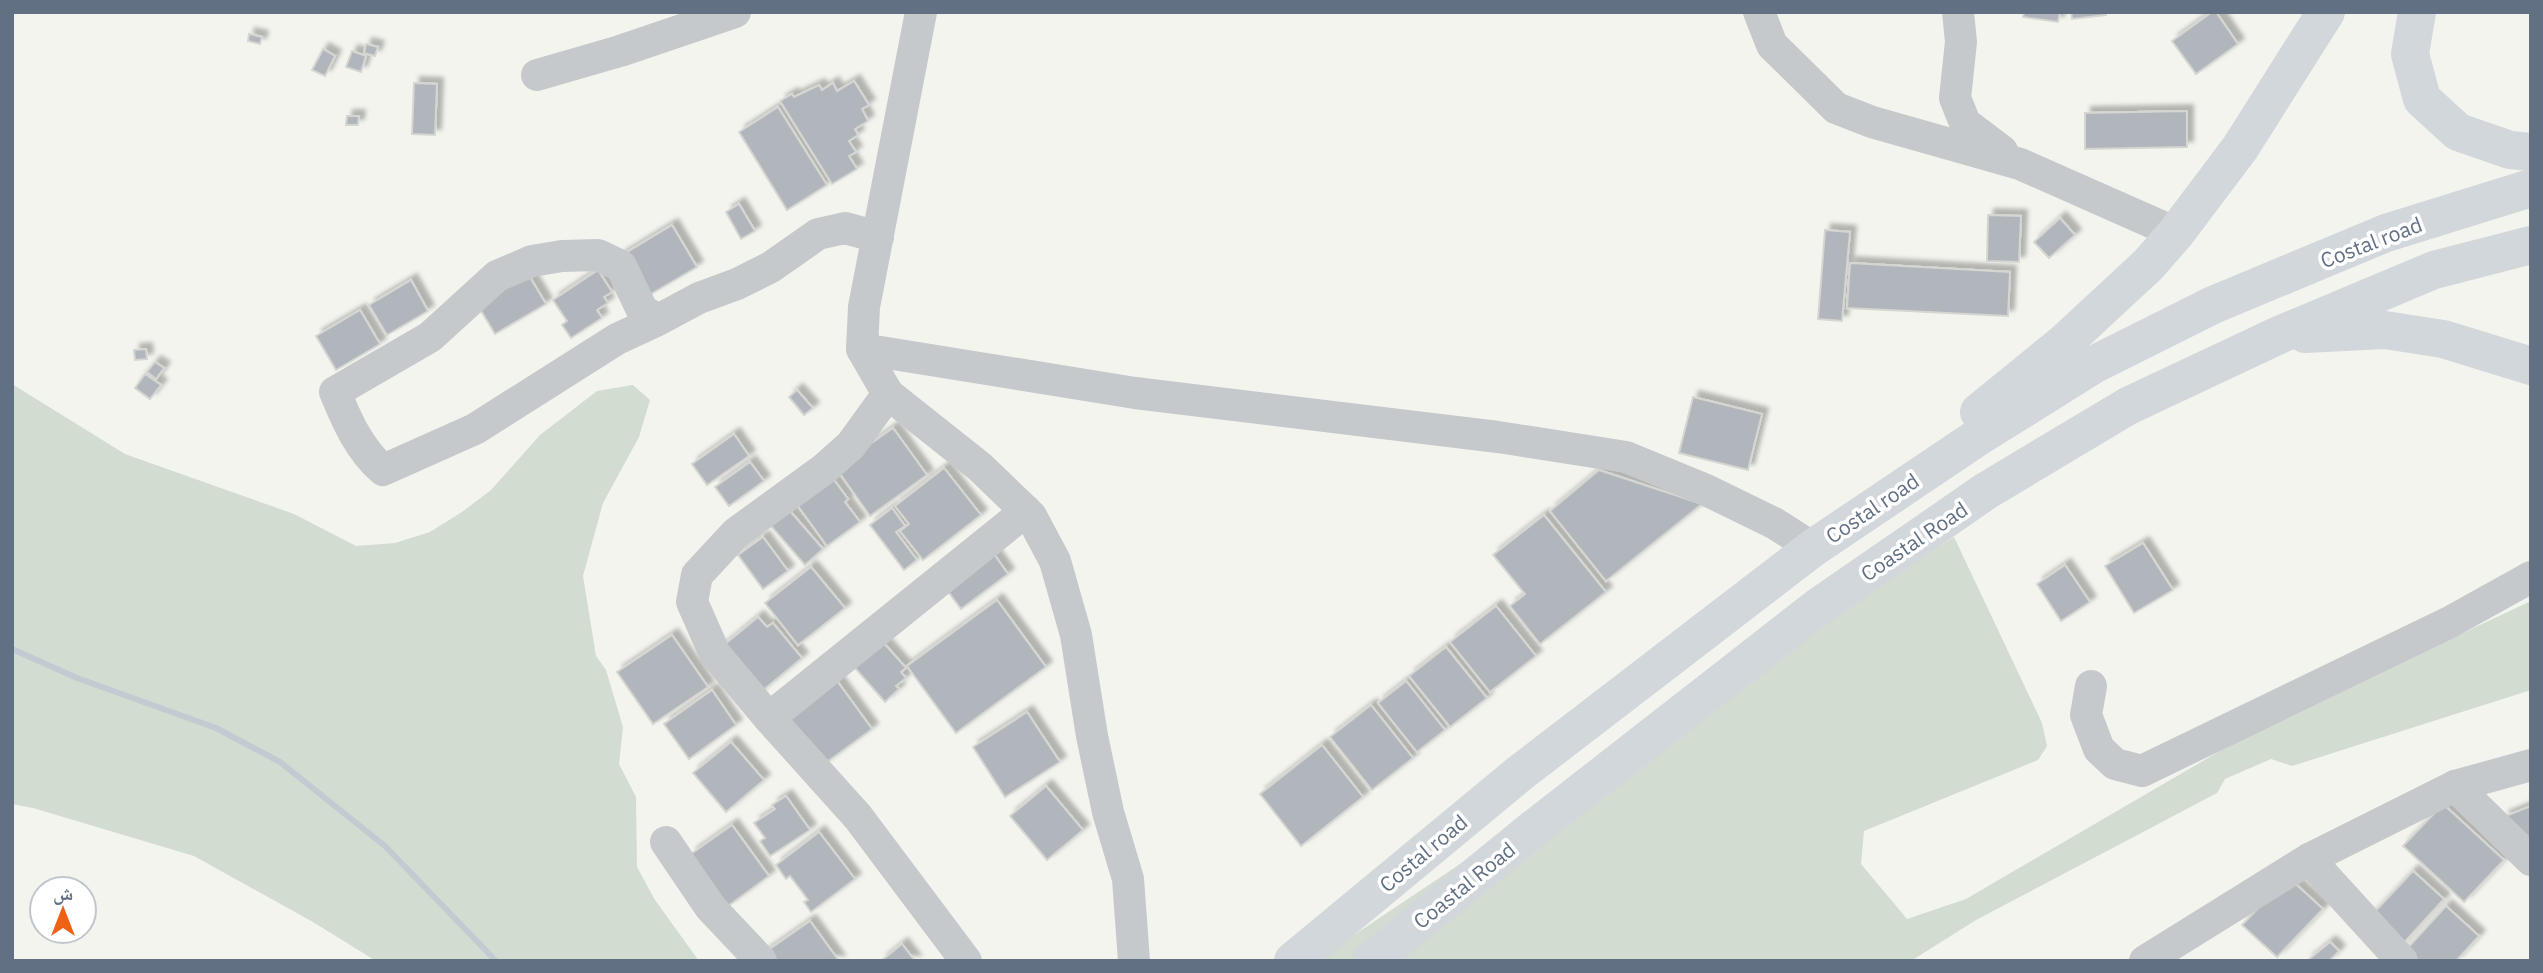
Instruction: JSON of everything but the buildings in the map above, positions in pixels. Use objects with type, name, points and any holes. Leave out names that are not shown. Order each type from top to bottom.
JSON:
[{"type":"highway","points":[[1813,548],[2066,342],[2148,265],[2176,233],[2240,148],[2326,12]]},
{"type":"highway","points":[[2417,12],[2410,54],[2421,99],[2458,132],[2510,150],[2531,152]]},
{"type":"highway","name":"Costal road","points":[[1293,961],[1520,773],[1813,548],[1978,437],[2095,364],[2213,305],[2385,233],[2531,188]]},
{"type":"highway","name":"Coastal Road","points":[[1371,961],[1521,839],[1818,607],[1986,491],[2129,406],[2279,335],[2434,270],[2531,245]]},
{"type":"highway","points":[[2279,335],[2385,330],[2443,339],[2531,366]]},
{"type":"street","points":[[537,75],[665,37],[735,12]]},
{"type":"street","points":[[921,12],[864,307],[862,349],[888,394],[980,467],[1026,511],[1055,561],[1076,635],[1105,799],[1128,879],[1134,961]]},
{"type":"street","points":[[1759,12],[1772,45],[1836,108],[1872,122],[2020,164],[2176,233]]},
{"type":"street","points":[[1958,12],[1961,42],[1955,98],[1965,123],[2020,164]]},
{"type":"street","points":[[658,320],[642,310],[621,266],[598,256],[562,256],[532,261],[497,276],[430,337],[335,392],[348,423],[369,457],[383,470],[475,429],[617,339],[658,320],[699,298],[737,284],[771,267],[818,234],[845,228],[878,237]]},
{"type":"street","points":[[862,349],[1135,393],[1485,435],[1626,457],[1704,489],[1774,523],[1813,548]]},
{"type":"street","points":[[888,394],[851,445],[824,469],[736,533],[697,575],[692,602],[715,654],[858,817],[966,961]]},
{"type":"street","points":[[769,718],[1026,511]]},
{"type":"street","points":[[2091,686],[2086,715],[2099,749],[2115,764],[2142,771],[2450,622],[2531,577]]},
{"type":"street","points":[[2152,959],[2309,859],[2455,786],[2531,765]]},
{"type":"street","points":[[2455,786],[2531,860]]},
{"type":"street","points":[[666,842],[710,907],[761,961]]},
{"type":"street","points":[[2309,859],[2402,961]]},
{"type":"shaded area","points":[[12,384],[125,454],[294,514],[356,546],[395,543],[430,532],[491,490],[540,435],[597,391],[633,385],[650,400],[639,437],[603,503],[583,576],[596,656],[606,670],[623,727],[619,764],[636,797],[637,867],[655,900],[699,961],[376,961],[313,922],[194,856],[12,804]]},
{"type":"shaded area","points":[[1954,537],[2042,723],[2047,746],[2038,760],[1864,831],[1861,864],[1907,919],[1966,899],[2256,730],[2531,601],[2531,690],[2292,766],[2271,759],[2225,779],[2217,793],[1976,920],[1911,961],[1315,961],[1896,573]]},
{"type":"waterway","points":[[12,649],[77,678],[216,728],[280,762],[385,846],[496,961]]}]
